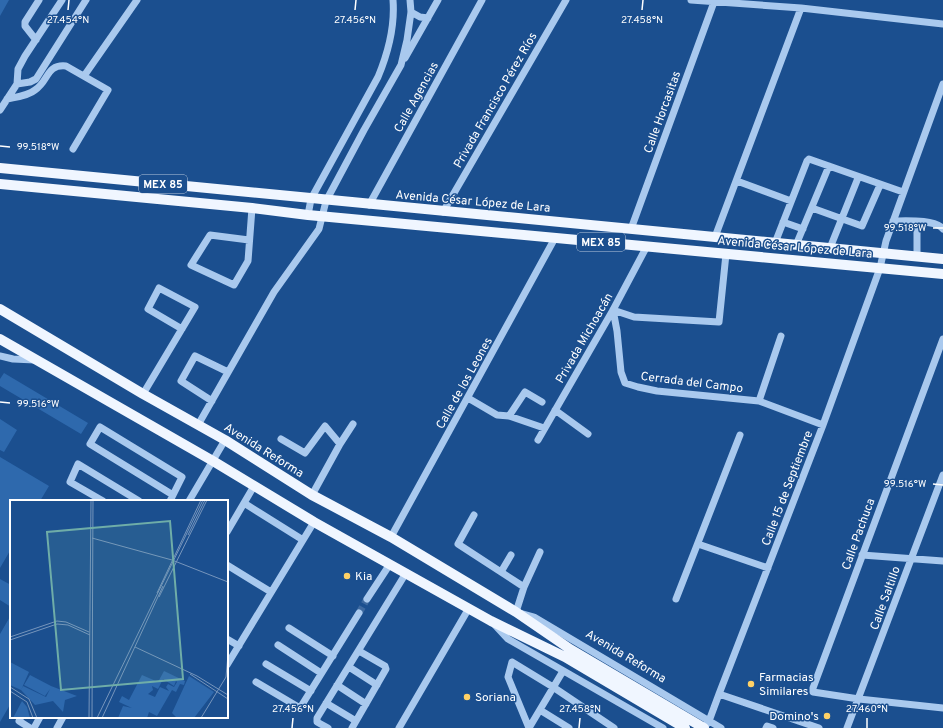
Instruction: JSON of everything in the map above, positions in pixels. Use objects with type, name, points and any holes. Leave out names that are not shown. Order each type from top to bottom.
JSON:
[{"type":"main road","name":"Avenida César López de Lara","points":[[0,168],[369,205],[943,259]]},
{"type":"main road","name":"Avenida César López de Lara","points":[[0,184],[252,208],[308,215],[943,274]]},
{"type":"main road","name":"Avenida Reforma","points":[[0,309],[143,394],[225,440],[312,495],[391,537],[516,612],[570,649],[705,726]]},
{"type":"main road","points":[[0,339],[213,460],[314,522],[491,621],[566,657],[685,728]]},
{"type":"street","points":[[36,40],[25,26],[25,22],[39,0]]},
{"type":"street","points":[[0,110],[17,84],[18,69],[62,0]]},
{"type":"street","points":[[17,84],[30,82],[36,79],[86,0]]},
{"type":"street","points":[[84,76],[137,0]]},
{"type":"street","points":[[308,215],[311,199],[378,77],[386,57],[393,22],[393,0]]},
{"type":"street","points":[[401,66],[407,40],[410,0]]},
{"type":"street","points":[[198,425],[274,292],[319,229],[326,200],[438,0]]},
{"type":"street","name":"Calle Agencias","points":[[369,205],[482,0]]},
{"type":"street","name":"Privada Francisco Pérez Ríos","points":[[443,212],[566,0]]},
{"type":"street","points":[[691,0],[801,8],[943,24]]},
{"type":"street","name":"Calle Horcasitas","points":[[631,230],[714,2]]},
{"type":"street","points":[[715,238],[801,8]]},
{"type":"street","points":[[410,12],[418,16],[428,18]]},
{"type":"street","points":[[7,99],[36,90],[54,68],[60,66],[66,66],[108,90],[73,149]]},
{"type":"street","name":"Calle 15 de Septiembre","points":[[705,726],[719,694],[823,425],[880,268],[893,220],[941,93],[943,84]]},
{"type":"street","points":[[352,122],[364,130]]},
{"type":"street","points":[[775,243],[807,161],[811,159],[858,178],[903,192]]},
{"type":"street","points":[[796,245],[829,166]]},
{"type":"street","points":[[830,248],[858,178]]},
{"type":"street","points":[[737,181],[791,201]]},
{"type":"street","points":[[812,208],[862,226],[880,185]]},
{"type":"street","points":[[249,240],[210,235],[191,265],[234,285],[248,261],[252,208]]},
{"type":"street","points":[[893,220],[936,223],[943,229]]},
{"type":"street","points":[[783,222],[803,229]]},
{"type":"street","points":[[917,222],[917,257]]},
{"type":"street","name":"Calle de los Leones","points":[[391,537],[555,238]]},
{"type":"street","name":"Privada Michoacán","points":[[538,440],[613,310],[647,246]]},
{"type":"street","points":[[613,310],[634,317],[718,322],[726,254]]},
{"type":"street","points":[[143,394],[182,329],[195,307],[160,288],[148,309],[182,329]]},
{"type":"street","name":"Cerrada del Campo","points":[[613,310],[617,331],[621,372],[625,383],[657,391],[759,401],[823,425]]},
{"type":"street","name":"Cerrada del Campo","points":[[759,401],[780,336]]},
{"type":"street","name":"Calle Pachuca","points":[[859,699],[813,692],[813,688],[943,339]]},
{"type":"street","points":[[0,356],[14,359],[35,360]]},
{"type":"street","points":[[212,401],[181,381],[195,356],[228,372]]},
{"type":"street","points":[[509,416],[525,392],[542,402]]},
{"type":"street","points":[[468,398],[497,416],[509,416],[544,428]]},
{"type":"street","points":[[555,410],[588,434]]},
{"type":"street","points":[[312,495],[340,444],[353,424]]},
{"type":"street","points":[[281,439],[305,453],[325,426],[340,444]]},
{"type":"street","points":[[100,427],[182,476],[171,498],[90,444],[100,427]]},
{"type":"street","points":[[676,600],[740,435]]},
{"type":"street","points":[[190,500],[225,440]]},
{"type":"street","points":[[101,500],[70,482],[78,464],[137,500]]},
{"type":"street","name":"Calle Saltillo","points":[[847,728],[943,475]]},
{"type":"street","points":[[228,530],[254,486]]},
{"type":"street","points":[[244,503],[303,540]]},
{"type":"street","points":[[474,515],[458,544],[524,587]]},
{"type":"street","points":[[228,663],[314,522]]},
{"type":"street","points":[[698,544],[768,568]]},
{"type":"street","points":[[516,612],[524,587],[540,552]]},
{"type":"street","points":[[501,572],[511,555]]},
{"type":"street","points":[[862,555],[943,561]]},
{"type":"street","points":[[367,600],[390,564]]},
{"type":"street","points":[[228,566],[271,592]]},
{"type":"street","points":[[328,728],[317,722],[317,718],[406,573]]},
{"type":"street","points":[[399,728],[469,608]]},
{"type":"street","points":[[256,682],[300,708],[359,613]]},
{"type":"street","points":[[491,621],[508,639],[663,728]]},
{"type":"street","points":[[289,628],[333,656]]},
{"type":"street","points":[[228,640],[239,646]]},
{"type":"street","points":[[278,645],[322,674]]},
{"type":"street","points":[[326,703],[354,725],[386,669],[385,666],[359,651]]},
{"type":"street","points":[[529,728],[508,677],[512,662],[614,728]]},
{"type":"street","points":[[266,664],[311,691]]},
{"type":"street","points":[[349,667],[377,685]]},
{"type":"street","points":[[529,728],[563,671]]},
{"type":"street","points":[[337,685],[366,704]]},
{"type":"street","points":[[719,694],[819,728]]},
{"type":"street","points":[[859,699],[943,708]]},
{"type":"street","points":[[540,710],[569,728]]},
{"type":"street","points":[[20,718],[19,721],[30,728]]},
{"type":"street","points":[[34,728],[39,718]]},
{"type":"street","points":[[57,728],[62,718]]},
{"type":"street","points":[[792,728],[795,720]]},
{"type":"street","name":"Avenida Reforma","points":[[705,726],[722,728]]},
{"type":"street","points":[[766,728],[767,726],[773,728]]},
{"type":"shaded area","points":[[0,0],[9,0],[0,16]]},
{"type":"shaded area","points":[[4,373],[88,423],[81,434],[0,386],[0,379]]},
{"type":"shaded area","points":[[0,419],[17,430],[4,452],[0,450]]},
{"type":"shaded area","points":[[0,457],[49,486],[41,500],[10,500],[10,551],[0,568]]},
{"type":"shaded area","points":[[0,579],[10,584],[10,606],[0,600]]},
{"type":"shaded area","points":[[10,617],[10,705],[0,722],[0,634]]},
{"type":"tunnel","points":[[359,613],[367,599]]},
{"type":"place","name":"Kia","points":[[347,576]]},
{"type":"place","name":"Farmacias Similares","points":[[751,684]]},
{"type":"place","name":"Soriana","points":[[467,697]]},
{"type":"place","name":"Domino's","points":[[827,716]]}]
